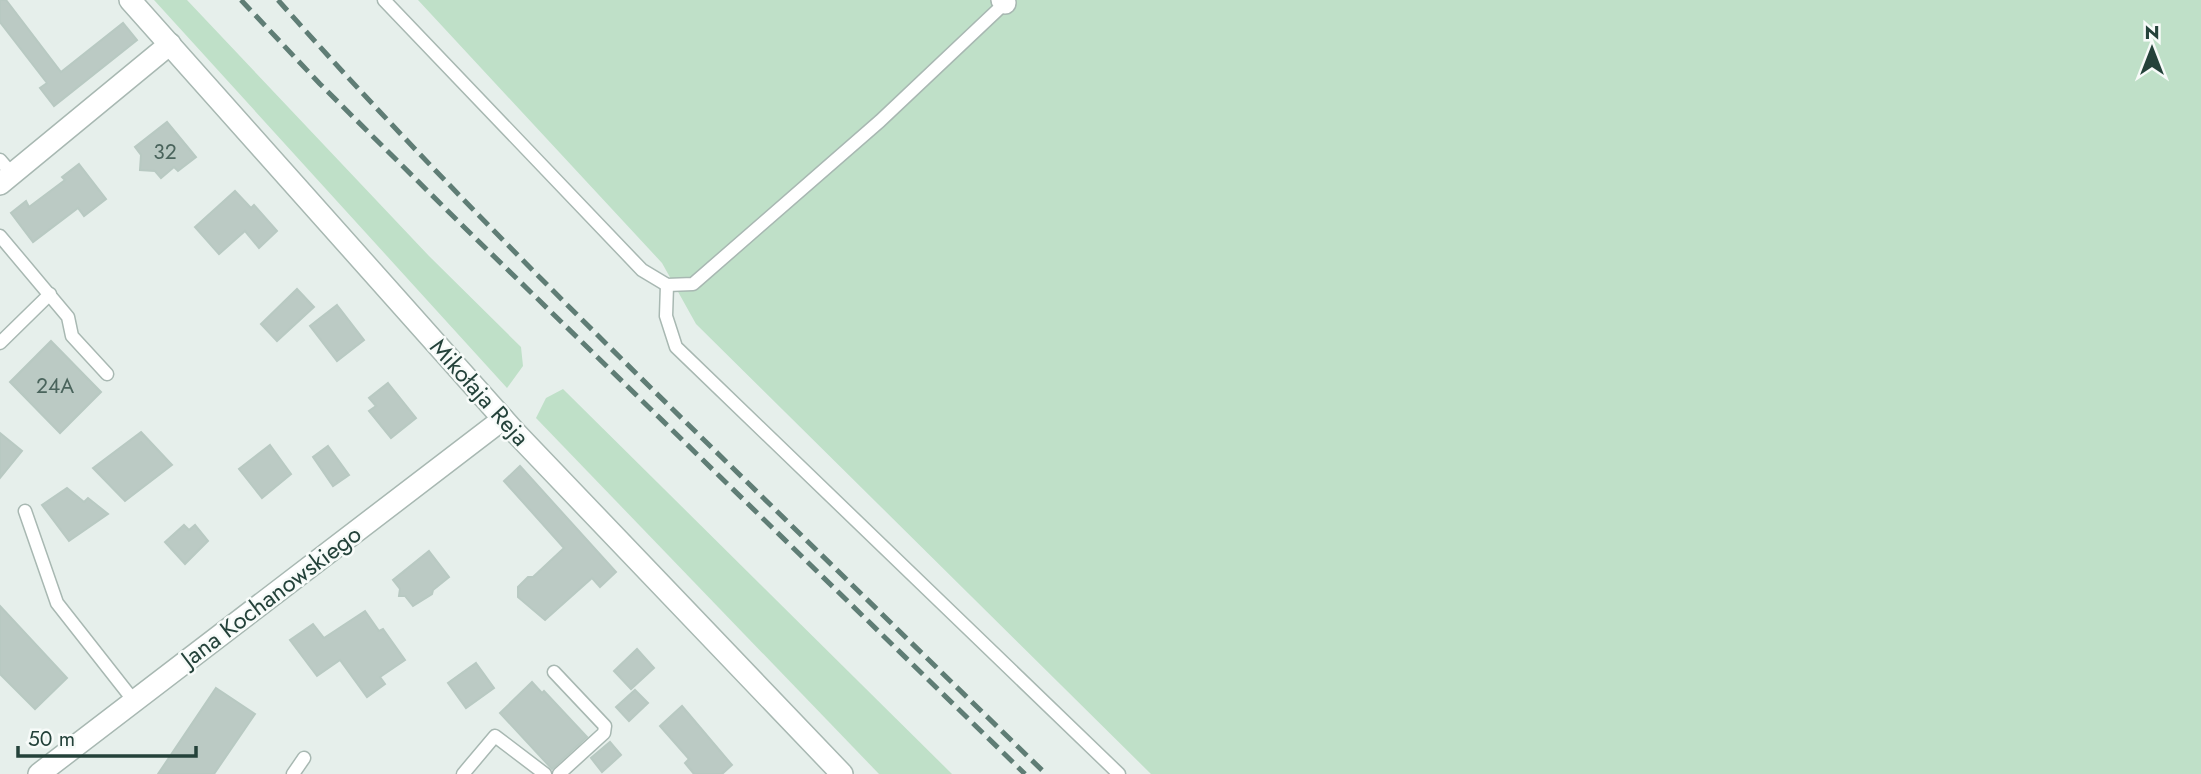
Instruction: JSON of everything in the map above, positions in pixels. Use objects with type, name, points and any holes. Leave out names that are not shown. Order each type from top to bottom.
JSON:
[{"type":"street","name":"Mikołaja Reja","points":[[130,0],[503,419],[842,774]]},
{"type":"street","points":[[4,173],[170,44]]},
{"type":"street","name":"Jana Kochanowskiego","points":[[39,774],[503,419]]},
{"type":"lane","points":[[384,0],[642,270],[667,285],[693,284],[880,121],[1004,1]]},
{"type":"lane","points":[[0,236],[68,317],[72,336],[107,374]]},
{"type":"lane","points":[[667,285],[666,316],[676,347],[1119,774]]},
{"type":"lane","points":[[0,343],[50,294]]},
{"type":"lane","points":[[25,511],[57,603],[134,701]]},
{"type":"lane","points":[[554,672],[605,726],[604,733],[559,774]]},
{"type":"lane","points":[[463,774],[495,736],[545,774]]},
{"type":"lane","points":[[293,774],[304,758]]},
{"type":"green space","points":[[154,0],[187,0],[429,256],[521,347],[523,366],[507,388]]},
{"type":"green space","points":[[418,0],[2201,0],[2201,774],[1151,774],[696,324],[662,263]]},
{"type":"green space","points":[[563,389],[952,774],[879,774],[536,418],[546,398]]},
{"type":"building","points":[[0,0],[6,0],[61,72],[123,23],[137,40],[54,106],[40,88],[47,83],[0,22]]},
{"type":"building","points":[[167,122],[196,157],[178,171],[174,167],[161,178],[155,171],[140,170],[141,155],[135,147]]},
{"type":"building","points":[[79,164],[106,199],[84,216],[78,208],[33,242],[11,213],[26,201],[29,207],[65,180],[62,177]]},
{"type":"building","points":[[235,191],[251,208],[254,205],[277,231],[259,248],[245,231],[219,254],[195,227]]},
{"type":"building","points":[[297,289],[314,307],[277,341],[261,324]]},
{"type":"building","points":[[337,305],[364,340],[337,361],[310,326]]},
{"type":"building","points":[[51,341],[101,392],[60,433],[10,382]]},
{"type":"building","points":[[388,383],[416,418],[391,438],[369,411],[376,406],[369,398]]},
{"type":"building","points":[[141,432],[172,465],[125,501],[93,468]]},
{"type":"building","points":[[0,433],[22,451],[0,478]]},
{"type":"building","points":[[270,445],[291,474],[262,498],[239,469]]},
{"type":"building","points":[[328,446],[349,475],[333,486],[313,457]]},
{"type":"building","points":[[520,466],[616,572],[600,587],[592,578],[545,620],[518,597],[518,587],[564,548],[504,481]]},
{"type":"building","points":[[67,488],[84,502],[88,498],[108,514],[69,541],[42,505]]},
{"type":"building","points":[[184,525],[189,530],[195,525],[208,541],[185,564],[165,542]]},
{"type":"building","points":[[429,551],[449,577],[433,590],[432,594],[413,606],[405,596],[399,596],[400,589],[393,580]]},
{"type":"building","points":[[0,606],[67,678],[35,709],[0,674]]},
{"type":"building","points":[[365,611],[379,631],[383,629],[405,660],[380,677],[385,684],[367,697],[340,660],[317,676],[290,640],[313,624],[324,638]]},
{"type":"building","points":[[637,649],[654,668],[631,689],[614,671]]},
{"type":"building","points":[[476,663],[494,688],[466,708],[448,683]]},
{"type":"building","points":[[532,682],[542,693],[544,691],[587,737],[552,769],[500,713]]},
{"type":"building","points":[[216,688],[255,714],[214,774],[158,774]]},
{"type":"building","points":[[635,690],[648,703],[629,721],[616,707]]},
{"type":"building","points":[[682,706],[732,765],[722,774],[694,774],[685,763],[689,759],[660,726]]},
{"type":"building","points":[[610,742],[621,755],[602,772],[591,758]]},
{"type":"railway","points":[[241,0],[320,84],[467,230],[1025,774]]},
{"type":"railway","points":[[278,0],[448,184],[565,303],[1046,774]]}]
